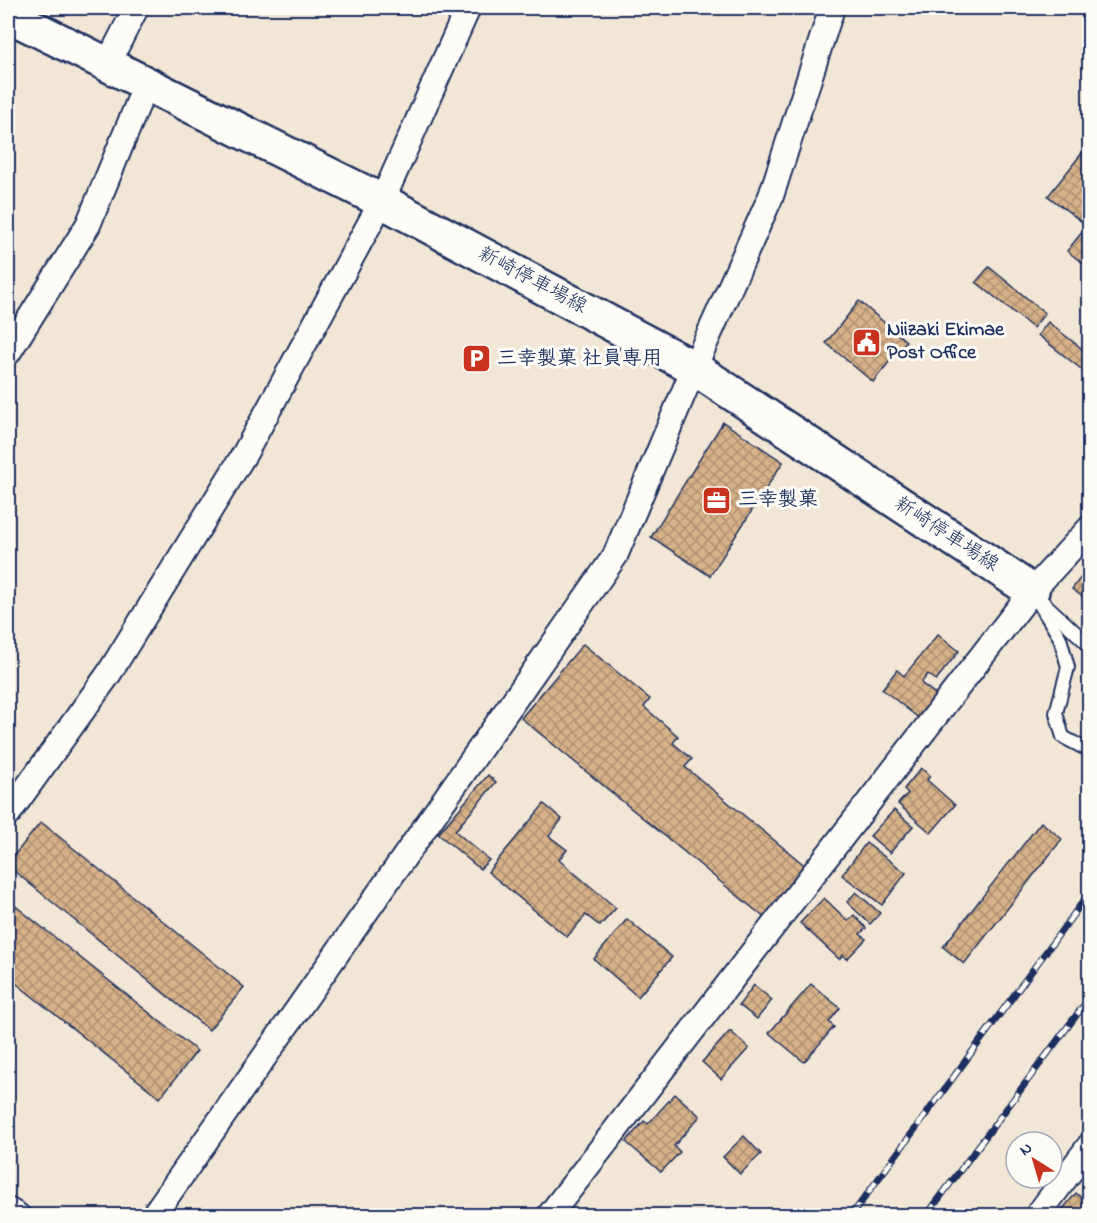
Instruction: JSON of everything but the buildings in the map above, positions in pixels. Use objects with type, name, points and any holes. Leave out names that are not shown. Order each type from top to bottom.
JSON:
[{"type":"main road","name":"新崎停車場線","points":[[8,15],[382,201],[694,368],[1032,591]]},
{"type":"street","points":[[107,65],[136,8]]},
{"type":"street","points":[[8,814],[108,675],[245,453],[382,201],[468,8]]},
{"type":"street","points":[[153,1215],[615,556],[694,368],[771,196],[832,8]]},
{"type":"street","points":[[8,353],[88,225],[146,84]]},
{"type":"street","points":[[549,1215],[1032,591],[1089,528]]},
{"type":"street","points":[[1037,1215],[1089,1145]]},
{"type":"street","points":[[8,1210],[18,1215]]},
{"type":"lane","points":[[1032,591],[1089,646]]},
{"type":"lane","points":[[1032,591],[1060,638],[1068,667],[1056,713],[1064,737],[1082,747],[1089,745]]},
{"type":"railway","points":[[851,1216],[1090,892]]},
{"type":"railway","points":[[926,1216],[1090,997]]},
{"type":"place","name":"Niizaki Ekimae Post Office","points":[[866,342]]},
{"type":"place","name":"三幸製菓 社員専用","points":[[476,359]]},
{"type":"place","name":"三幸製菓","points":[[717,500]]}]
